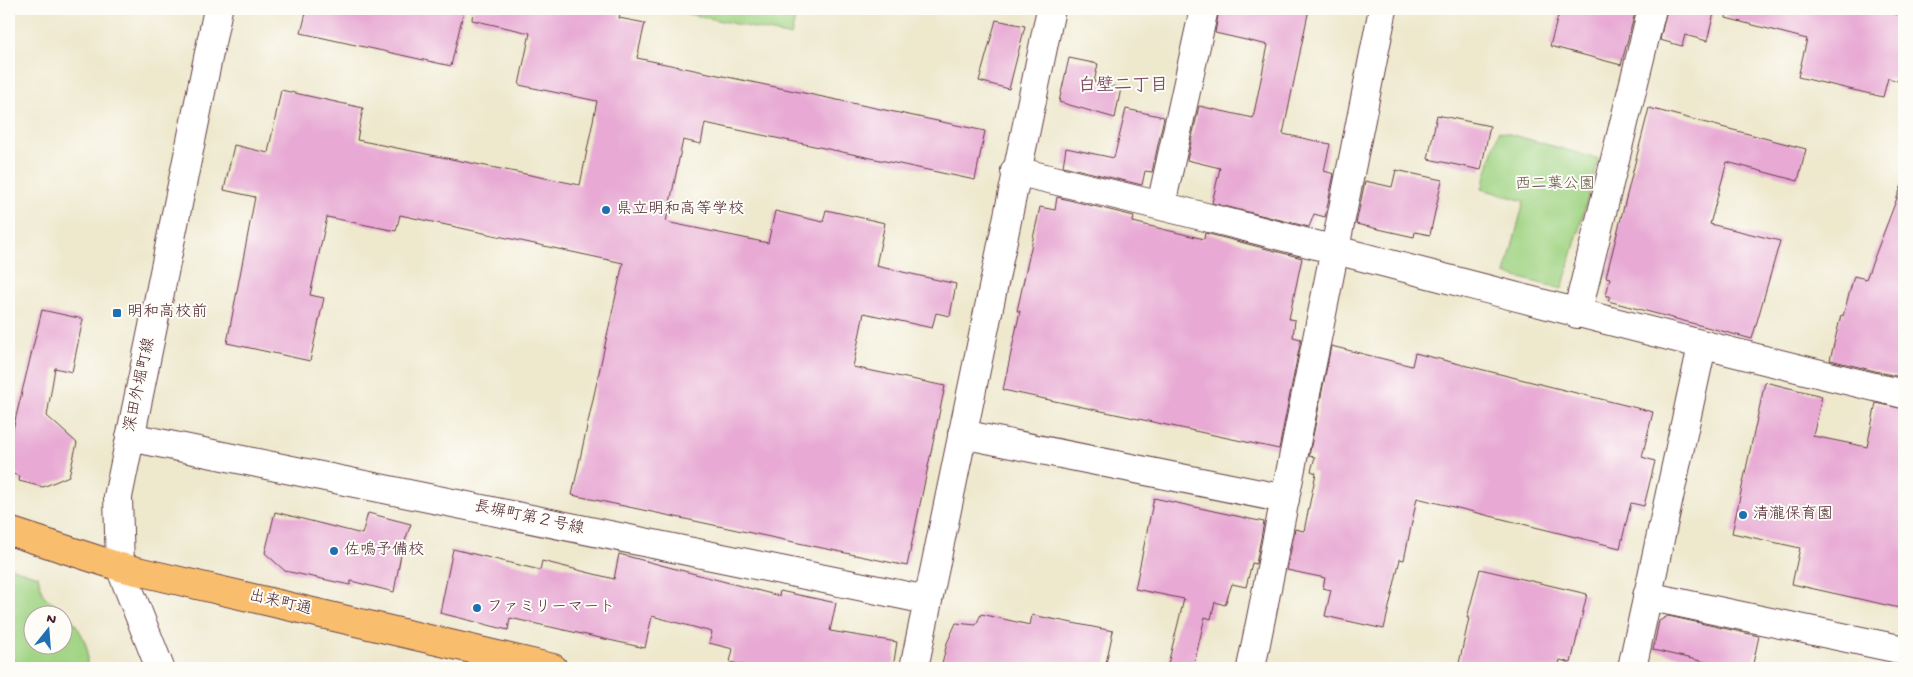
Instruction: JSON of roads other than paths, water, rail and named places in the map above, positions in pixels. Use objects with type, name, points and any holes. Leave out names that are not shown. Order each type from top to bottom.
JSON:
[{"type":"main road","name":"出来町通","points":[[9,531],[120,567],[552,668]]},
{"type":"street","name":"深田外堀町線","points":[[160,668],[120,567],[118,497],[218,9]]},
{"type":"street","points":[[914,668],[1015,171],[1051,9]]},
{"type":"street","points":[[1161,205],[1204,9]]},
{"type":"street","points":[[1251,668],[1383,9]]},
{"type":"street","points":[[1577,314],[1652,9]]},
{"type":"street","points":[[1015,171],[1161,205],[1702,346],[1904,394]]},
{"type":"street","points":[[1632,668],[1702,346]]},
{"type":"street","points":[[962,434],[1285,499]]},
{"type":"street","name":"長塀町第２号線","points":[[130,437],[927,600]]},
{"type":"street","points":[[1647,596],[1904,650]]},
{"type":"place","name":"県立明和高等学校","points":[[606,210]]},
{"type":"place","name":"明和高校前","points":[[117,313]]},
{"type":"place","name":"清瀧保育園","points":[[1743,515]]},
{"type":"place","name":"佐鳴予備校","points":[[334,551]]},
{"type":"place","name":"ファミリーマート","points":[[477,608]]},
{"type":"district","name":"白壁二丁目","points":[[1123,86]]},
{"type":"park label","name":"西二葉公園","points":[[1555,185]]}]
